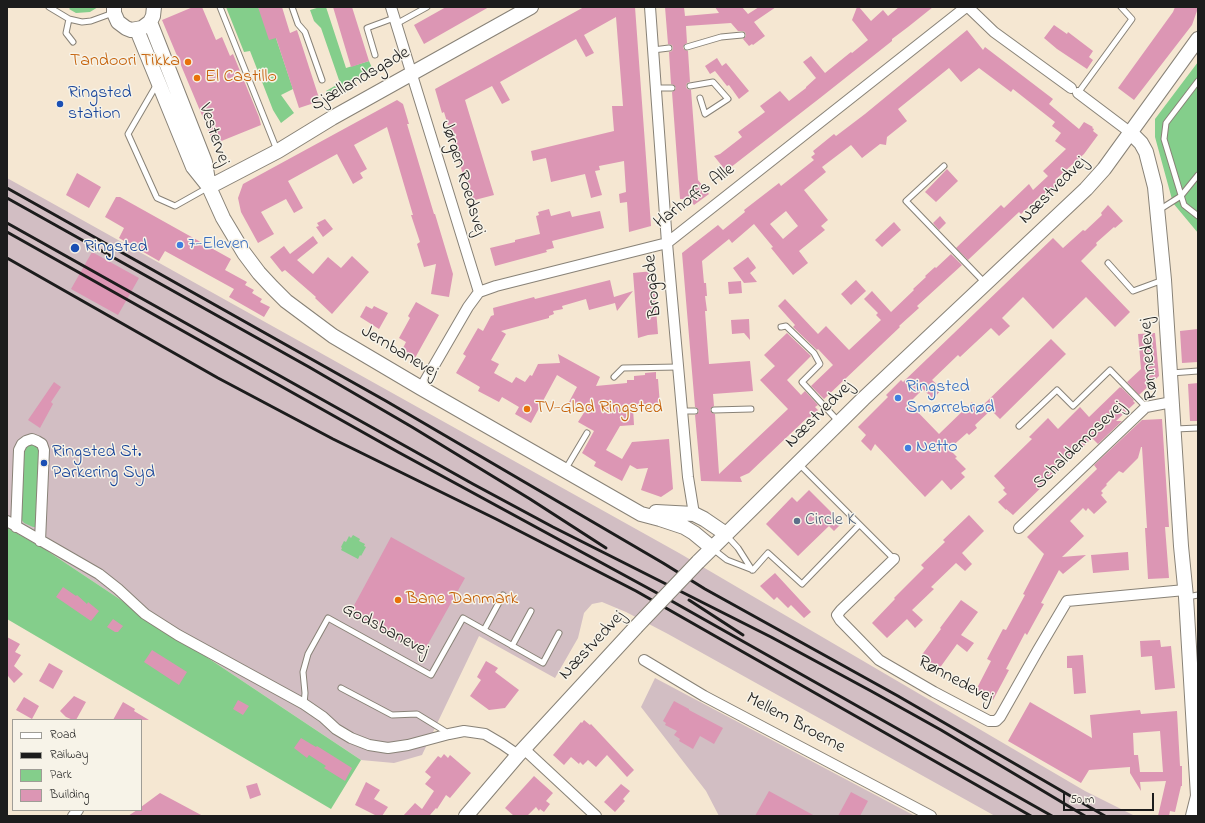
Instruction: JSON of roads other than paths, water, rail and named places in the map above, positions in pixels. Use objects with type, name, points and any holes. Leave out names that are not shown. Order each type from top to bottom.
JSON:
[{"type":"street","points":[[114,10],[118,22],[126,28],[137,30],[150,22],[153,16],[154,7]]},
{"type":"street","name":"Jørgen Roedsvej","points":[[391,7],[479,292]]},
{"type":"street","name":"Sjællandsgade","points":[[209,187],[278,151],[332,118],[531,7]]},
{"type":"street","name":"Brogade","points":[[650,7],[667,243],[688,477],[694,514]]},
{"type":"street","points":[[967,7],[994,32],[1075,90],[1131,133]]},
{"type":"street","name":"Harhoffs Alle","points":[[479,292],[496,286],[667,243],[967,7]]},
{"type":"street","name":"Vestervej","points":[[150,22],[205,162],[209,187]]},
{"type":"street","name":"Vestervej","points":[[137,30],[193,167],[209,187]]},
{"type":"street","name":"Næstvedvej","points":[[466,816],[521,752],[711,547],[799,463],[863,398],[1086,189],[1104,169],[1197,42]]},
{"type":"street","name":"Rønnedevej","points":[[1131,133],[1141,143],[1146,152],[1154,188],[1164,280],[1181,546],[1190,594],[1198,796],[1193,816]]},
{"type":"street","name":"Jernbanevej","points":[[209,187],[223,218],[252,264],[272,288],[301,313],[333,336],[641,514],[684,527],[711,547]]},
{"type":"street","points":[[421,388],[468,306],[479,292]]},
{"type":"street","name":"Schaldemosevej","points":[[1019,528],[1146,407],[1172,402]]},
{"type":"street","points":[[16,527],[19,450],[22,444],[32,439],[42,444],[44,450],[40,541]]},
{"type":"street","name":"Jernbanevej","points":[[617,500],[656,512],[694,514],[726,534]]},
{"type":"street","points":[[7,521],[99,574],[145,614],[178,635],[304,704],[323,716],[336,729],[351,738],[369,745],[388,748],[408,745],[464,731],[485,734],[502,744],[521,752],[596,816]]},
{"type":"street","name":"Rønnedevej","points":[[894,559],[837,615],[840,620],[879,660],[934,692],[989,721],[996,721],[1000,717],[1067,601],[1190,594]]},
{"type":"street","name":"Mellem Broerne","points":[[644,660],[704,696],[931,816]]},
{"type":"lane","points":[[50,7],[69,19],[82,22],[91,21],[114,10]]},
{"type":"lane","points":[[220,7],[278,151]]},
{"type":"lane","points":[[292,7],[298,24],[305,32],[322,80]]},
{"type":"lane","points":[[374,55],[367,28],[395,21],[427,7]]},
{"type":"lane","points":[[1075,90],[1132,19],[1121,7]]},
{"type":"lane","points":[[69,19],[66,33],[73,42]]},
{"type":"lane","points":[[687,47],[721,37],[742,35]]},
{"type":"lane","points":[[653,50],[669,48]]},
{"type":"lane","points":[[1198,81],[1166,123],[1164,139],[1184,205],[1198,216]]},
{"type":"lane","points":[[158,82],[128,134],[156,196],[175,206],[209,187]]},
{"type":"lane","points":[[690,86],[713,82],[728,99],[705,114],[700,98]]},
{"type":"lane","points":[[656,88],[672,88]]},
{"type":"lane","points":[[944,166],[906,201],[985,284]]},
{"type":"lane","points":[[1157,211],[1181,196],[1198,175]]},
{"type":"lane","points":[[1108,263],[1133,291],[1164,280]]},
{"type":"lane","points":[[781,327],[786,326],[814,353],[820,364],[802,382],[839,422]]},
{"type":"lane","points":[[614,377],[623,368],[678,367]]},
{"type":"lane","points":[[1019,426],[1057,390],[1072,406],[1110,370],[1146,407]]},
{"type":"lane","points":[[1170,373],[1198,371]]},
{"type":"lane","points":[[714,410],[751,409]]},
{"type":"lane","points":[[682,411],[695,411]]},
{"type":"lane","points":[[1174,429],[1198,428]]},
{"type":"lane","points":[[565,470],[587,433]]},
{"type":"lane","points":[[799,463],[894,559]]},
{"type":"lane","points":[[752,570],[768,553],[802,584],[859,525]]},
{"type":"lane","points":[[726,534],[738,548],[752,570]]},
{"type":"lane","points":[[711,547],[726,560],[752,570]]},
{"type":"lane","points":[[484,630],[503,596]]},
{"type":"lane","points":[[512,646],[531,610]]},
{"type":"lane","name":"Godsbanevej","points":[[304,704],[305,693],[303,672],[308,654],[328,618],[431,675],[463,618],[543,663],[559,633]]},
{"type":"lane","points":[[341,688],[392,715],[417,714],[449,734]]},
{"type":"railway","points":[[7,188],[386,401],[705,589],[898,696],[1105,816]]},
{"type":"railway","points":[[7,198],[309,367],[412,427],[530,499],[606,548]]},
{"type":"railway","points":[[7,223],[473,484],[553,527],[771,637],[871,691],[941,730],[1085,816]]},
{"type":"railway","points":[[7,232],[398,452],[668,599],[1052,816]]},
{"type":"railway","points":[[7,258],[218,378],[333,439],[496,519],[636,591],[1031,816]]},
{"type":"railway","points":[[689,600],[743,635]]},
{"type":"place","name":"Tandoori Tikka","points":[[188,62]]},
{"type":"place","name":"El Castillo","points":[[197,78]]},
{"type":"place","name":"Ringsted station","points":[[60,104]]},
{"type":"place","name":"7-Eleven","points":[[180,245]]},
{"type":"place","name":"Ringsted","points":[[75,248]]},
{"type":"place","name":"Ringsted Smørrebrød","points":[[898,398]]},
{"type":"place","name":"TV-Glad Ringsted","points":[[527,409]]},
{"type":"place","name":"Netto","points":[[908,448]]},
{"type":"place","name":"Ringsted St. Parkering Syd","points":[[44,463]]},
{"type":"place","name":"Circle K","points":[[797,521]]},
{"type":"place","name":"Bane Danmark","points":[[398,600]]}]
